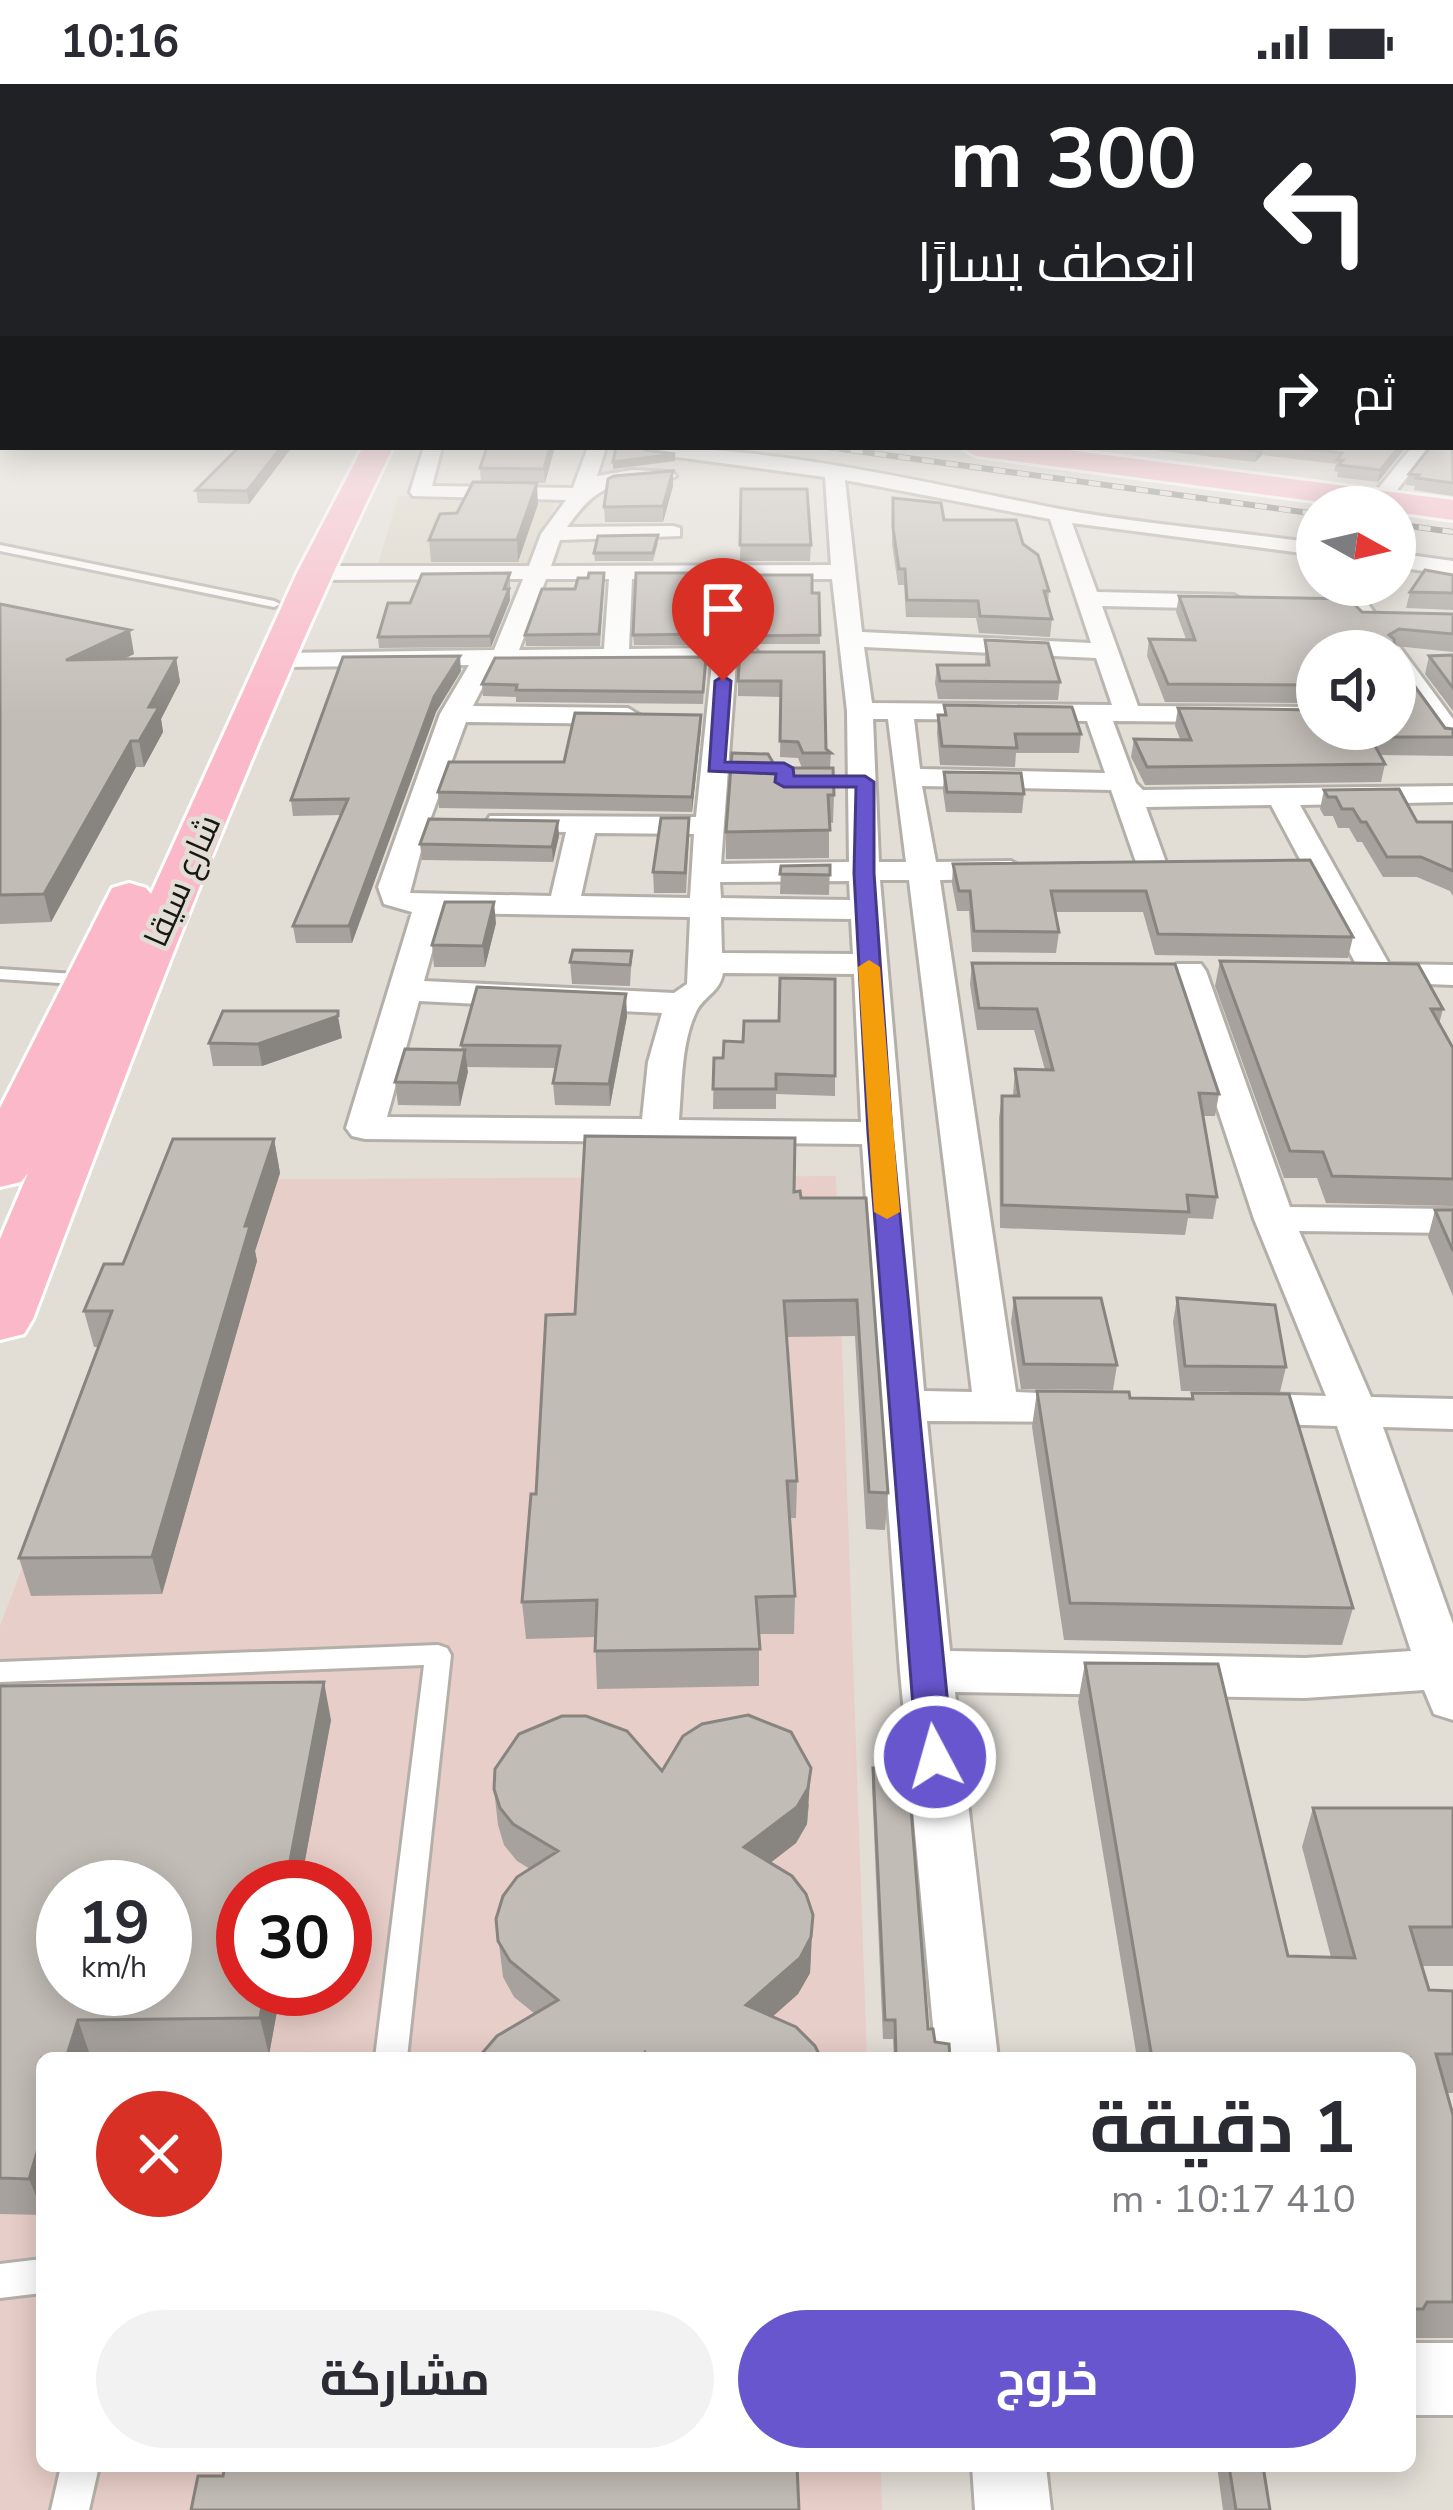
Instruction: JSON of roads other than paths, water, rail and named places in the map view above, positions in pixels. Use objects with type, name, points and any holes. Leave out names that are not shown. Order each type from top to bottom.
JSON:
[{"type":"main road","name":"شارع سيقا","points":[[0,1169],[328,491]]},
{"type":"main road","name":"شارع سيقا","points":[[0,1319],[96,1077],[281,660],[314,574],[356,491]]},
{"type":"main road","points":[[1416,510],[1453,514]]},
{"type":"street","points":[[420,491],[581,494]]},
{"type":"street","points":[[583,491],[552,533],[494,657],[453,715],[425,820],[393,887],[394,897],[404,903],[866,910]]},
{"type":"street","points":[[669,571],[680,491]]},
{"type":"street","points":[[835,491],[846,584],[846,650],[860,711],[865,782],[864,873],[880,1133],[926,1671],[966,2052]]},
{"type":"street","points":[[946,491],[1059,515],[1296,547]]},
{"type":"street","points":[[552,533],[676,514]]},
{"type":"street","points":[[1059,515],[1128,716]]},
{"type":"street","points":[[1416,563],[1453,568]]},
{"type":"street","points":[[599,680],[621,571]]},
{"type":"street","points":[[314,574],[669,571],[727,583],[846,584]]},
{"type":"street","points":[[403,990],[681,1004],[703,988],[710,826],[727,768],[709,717],[724,656],[727,583]]},
{"type":"street","points":[[1086,599],[1266,602]]},
{"type":"street","points":[[1357,606],[1375,630]]},
{"type":"street","points":[[846,650],[1105,651]]},
{"type":"street","points":[[453,715],[724,656],[767,655]]},
{"type":"street","points":[[281,660],[494,657],[599,680],[655,717]]},
{"type":"street","points":[[1416,659],[1435,662]]},
{"type":"street","points":[[1416,685],[1446,726]]},
{"type":"street","points":[[860,711],[1296,715]]},
{"type":"street","points":[[900,711],[922,869],[951,966],[996,1406]]},
{"type":"street","points":[[1097,712],[1121,782],[1165,868],[1112,869]]},
{"type":"street","points":[[1416,720],[1446,726]]},
{"type":"street","points":[[907,777],[1121,782],[1135,799],[1453,794]]},
{"type":"street","points":[[825,782],[865,782]]},
{"type":"street","points":[[1281,797],[1307,867],[1378,974]]},
{"type":"street","points":[[479,822],[710,826]]},
{"type":"street","points":[[564,904],[582,825]]},
{"type":"street","points":[[705,873],[1049,869]]},
{"type":"street","points":[[430,903],[364,1128],[880,1133]]},
{"type":"street","points":[[706,963],[869,964]]},
{"type":"street","points":[[926,1671],[1451,1680],[1354,1409],[1274,1219],[1189,971]]},
{"type":"street","points":[[1330,973],[1449,983]]},
{"type":"street","points":[[660,1130],[666,1062],[681,1004]]},
{"type":"street","points":[[1274,1219],[1453,1222]]},
{"type":"street","points":[[904,1406],[1139,1408]]},
{"type":"street","points":[[1187,1408],[1453,1414]]},
{"type":"street","points":[[1416,2378],[1453,2379]]},
{"type":"street","points":[[1010,2472],[1013,2510]]},
{"type":"lane","points":[[0,548],[274,604]]},
{"type":"lane","points":[[0,974],[89,980]]},
{"type":"lane","points":[[0,1672],[438,1654],[392,2052]]},
{"type":"lane","points":[[0,2281],[36,2277]]},
{"type":"lane","points":[[70,2510],[79,2472]]},
{"type":"railway","points":[[1150,491],[1296,511]]},
{"type":"railway","points":[[1416,527],[1453,532]]}]
